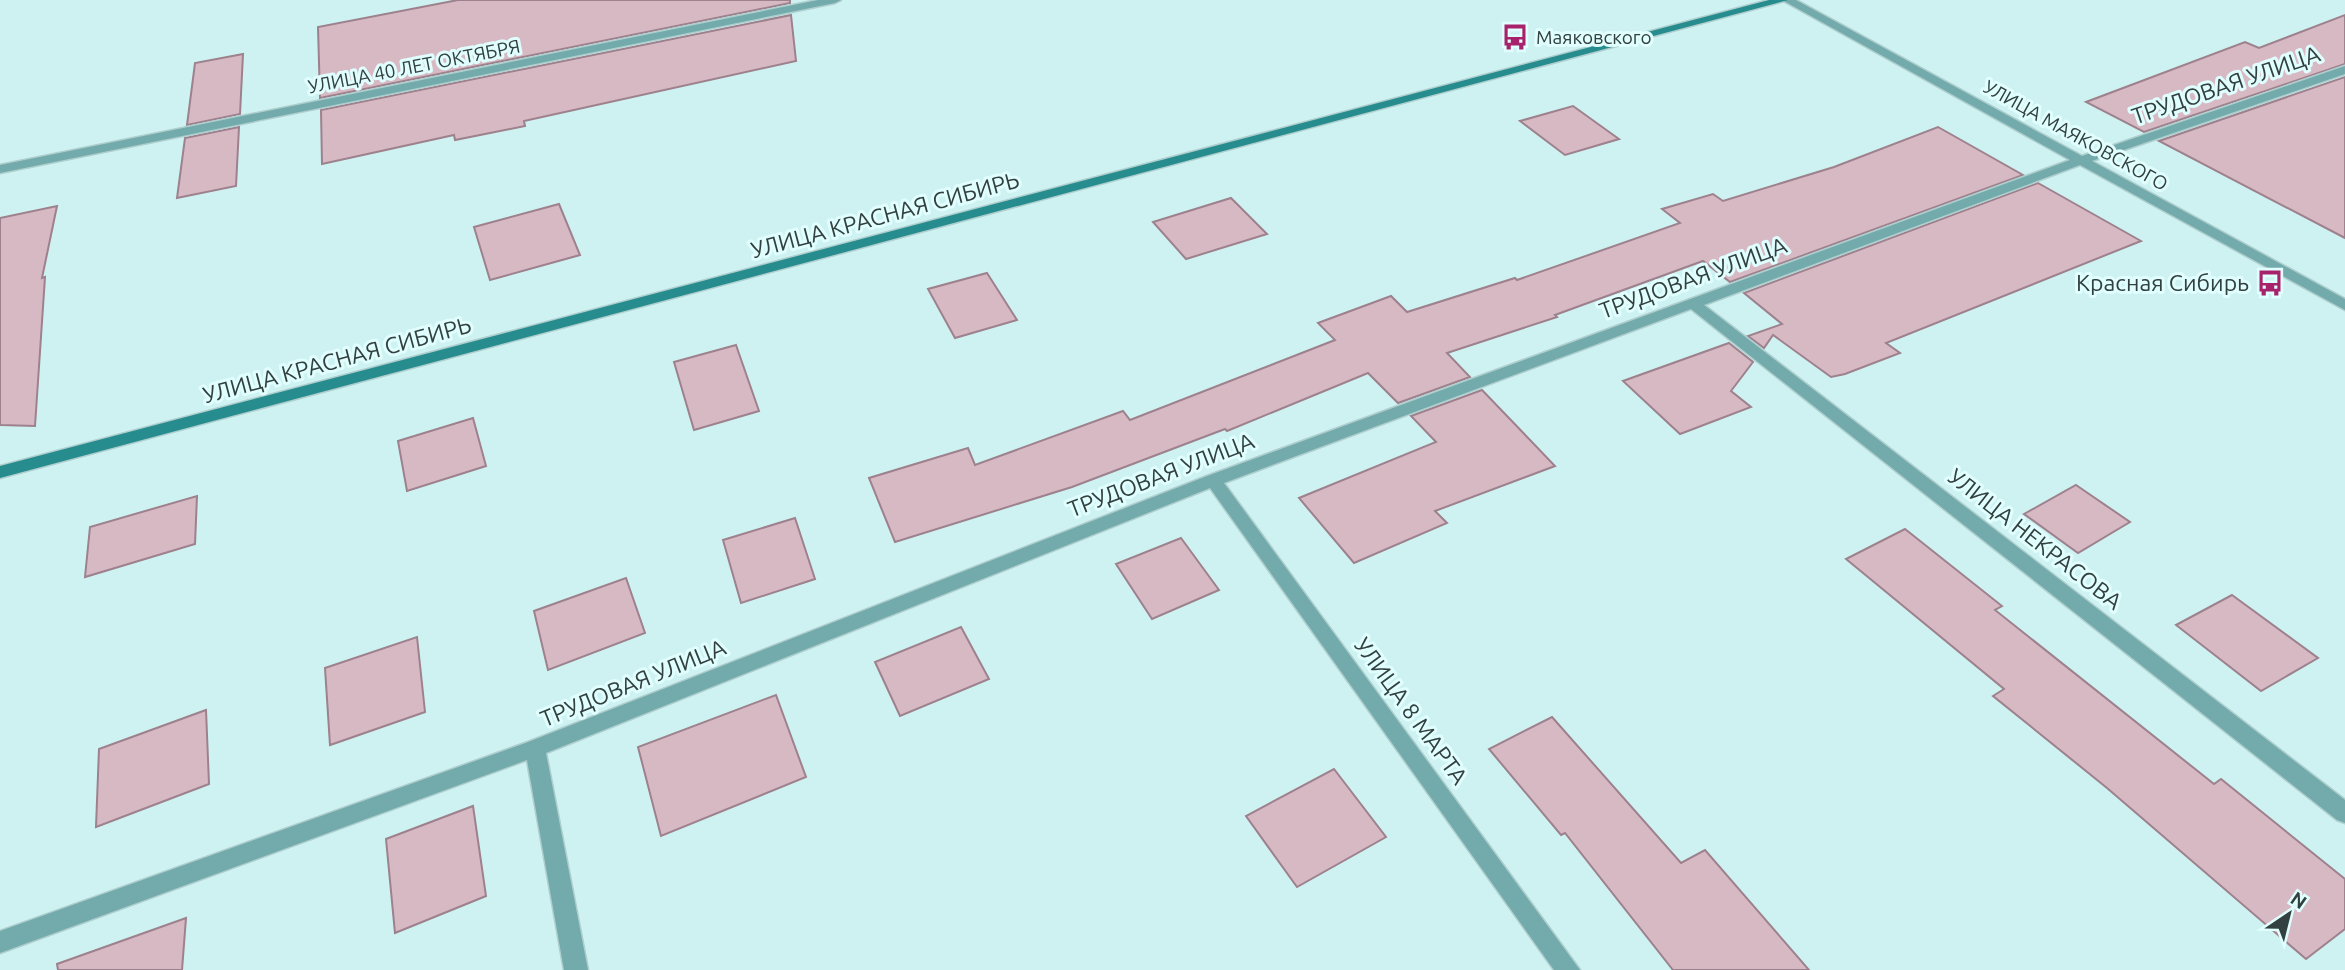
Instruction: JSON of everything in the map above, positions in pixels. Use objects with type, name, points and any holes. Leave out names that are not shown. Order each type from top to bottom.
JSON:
[{"type":"main road","name":"УЛИЦА КРАСНАЯ СИБИРЬ","points":[[0,472],[1782,0]]},
{"type":"street","name":"УЛИЦА 40 ЛЕТ ОКТЯБРЯ","points":[[0,169],[835,0]]},
{"type":"street","name":"УЛИЦА МАЯКОВСКОГО","points":[[1788,0],[2345,305]]},
{"type":"street","name":"ТРУДОВАЯ УЛИЦА","points":[[0,942],[535,748],[1213,480],[2082,160],[2345,70]]},
{"type":"street","name":"УЛИЦА НЕКРАСОВА","points":[[1694,304],[2345,813]]},
{"type":"street","name":"УЛИЦА 8 МАРТА","points":[[1213,480],[1568,970]]},
{"type":"street","points":[[535,748],[576,970]]},
{"type":"building","points":[[458,0],[790,0],[790,3],[320,98],[318,27]]},
{"type":"building","points":[[791,15],[796,61],[524,121],[525,126],[455,140],[454,135],[322,164],[321,110]]},
{"type":"building","points":[[2345,15],[2345,64],[2144,132],[2086,102],[2245,42],[2259,48]]},
{"type":"building","points":[[243,54],[240,114],[187,125],[195,63]]},
{"type":"building","points":[[2345,77],[2345,238],[2159,141]]},
{"type":"building","points":[[1573,106],[1619,139],[1565,155],[1520,121]]},
{"type":"building","points":[[239,127],[236,186],[177,198],[185,138]]},
{"type":"building","points":[[1938,127],[2023,175],[1730,282],[1703,261],[1555,315],[1557,317],[1447,353],[1470,377],[1398,403],[1368,373],[1227,431],[1225,429],[1072,487],[895,542],[869,478],[968,448],[975,465],[1123,411],[1130,420],[1335,340],[1318,323],[1391,296],[1407,312],[1515,278],[1517,280],[1680,223],[1662,209],[1713,194],[1723,201],[1834,167]]},
{"type":"building","points":[[2038,183],[2141,241],[1886,343],[1900,353],[1845,374],[1831,377],[1773,335],[1764,348],[1748,336],[1782,324],[1744,293]]},
{"type":"building","points":[[1231,198],[1267,234],[1186,259],[1153,222]]},
{"type":"building","points":[[559,204],[580,255],[490,280],[474,227]]},
{"type":"building","points":[[57,206],[42,278],[45,277],[35,426],[0,425],[0,218]]},
{"type":"building","points":[[987,273],[1017,320],[955,338],[928,289]]},
{"type":"building","points":[[1729,343],[1753,362],[1731,391],[1751,407],[1680,434],[1623,381]]},
{"type":"building","points":[[736,345],[759,411],[694,430],[674,362]]},
{"type":"building","points":[[1482,390],[1555,466],[1435,511],[1447,523],[1354,563],[1299,498],[1436,442],[1411,416]]},
{"type":"building","points":[[473,418],[486,466],[407,491],[398,441]]},
{"type":"building","points":[[2076,485],[2130,522],[2078,553],[2024,514]]},
{"type":"building","points":[[197,496],[195,544],[85,577],[90,527]]},
{"type":"building","points":[[795,518],[815,579],[741,603],[723,540]]},
{"type":"building","points":[[1905,529],[2002,606],[1995,610],[2214,784],[2221,779],[2345,879],[2345,929],[2306,959],[2107,788],[1993,696],[2004,689],[1846,559]]},
{"type":"building","points":[[1181,538],[1219,590],[1152,619],[1116,564]]},
{"type":"building","points":[[626,578],[645,633],[548,670],[534,611]]},
{"type":"building","points":[[2232,595],[2318,658],[2261,691],[2176,625]]},
{"type":"building","points":[[961,627],[989,679],[900,716],[875,662]]},
{"type":"building","points":[[417,637],[425,712],[330,745],[325,668]]},
{"type":"building","points":[[776,695],[806,777],[661,836],[638,747]]},
{"type":"building","points":[[206,710],[209,784],[96,827],[99,749]]},
{"type":"building","points":[[1552,717],[1681,863],[1705,850],[1809,970],[1673,970],[1565,833],[1561,835],[1489,749]]},
{"type":"building","points":[[1334,769],[1386,837],[1297,887],[1246,816]]},
{"type":"building","points":[[473,806],[486,896],[395,933],[386,839]]},
{"type":"building","points":[[186,918],[182,970],[58,970],[57,964]]},
{"type":"place","name":"Маяковского","points":[[1515,37]]},
{"type":"place","name":"Красная Сибирь","points":[[2270,283]]}]
